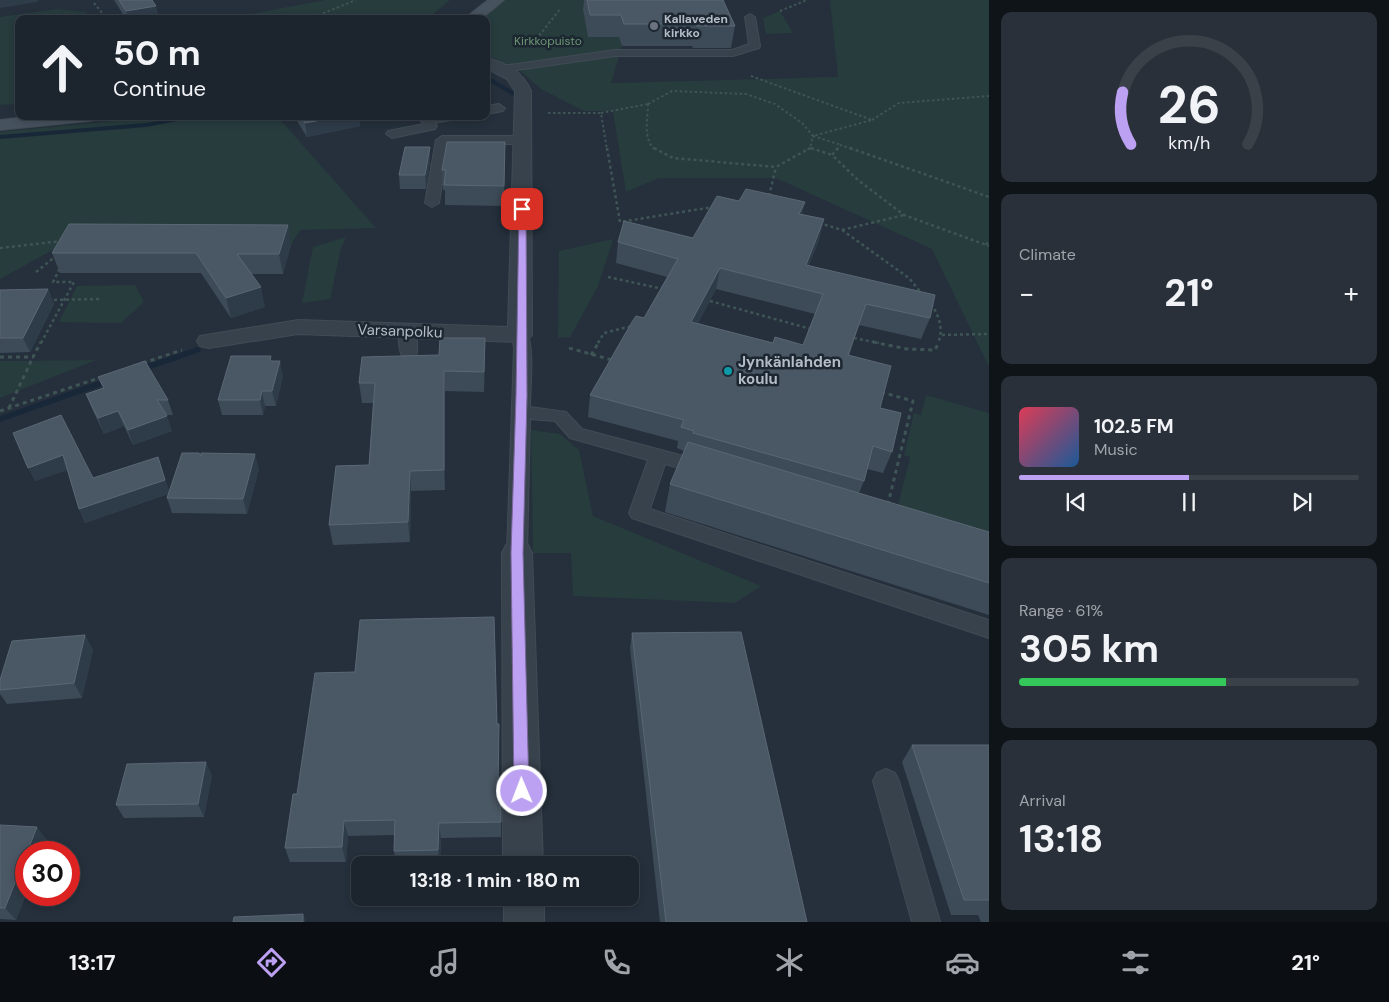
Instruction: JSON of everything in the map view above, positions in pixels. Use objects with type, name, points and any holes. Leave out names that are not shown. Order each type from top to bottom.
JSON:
[{"type":"main road","points":[[477,15],[498,0]]},
{"type":"main road","points":[[0,125],[49,120]]},
{"type":"street","points":[[494,66],[519,80],[523,91],[520,335]]},
{"type":"street","name":"Varsanpolku","points":[[209,341],[298,327],[520,335]]},
{"type":"street","points":[[517,553],[523,856]]},
{"type":"street","points":[[524,906],[524,922]]},
{"type":"lane","points":[[494,66],[615,53],[733,53],[755,46],[750,17]]},
{"type":"lane","points":[[490,109],[500,108]]},
{"type":"lane","points":[[392,134],[427,121],[442,140],[432,203]]},
{"type":"lane","points":[[442,140],[522,140]]},
{"type":"lane","points":[[407,331],[409,354]]},
{"type":"lane","points":[[517,553],[522,348],[520,335]]},
{"type":"lane","points":[[521,412],[560,416],[576,434],[725,474]]},
{"type":"lane","points":[[659,455],[639,513],[989,629]]},
{"type":"lane","points":[[886,780],[926,922]]},
{"type":"path","points":[[319,15],[356,0]]},
{"type":"path","points":[[780,11],[806,0]]},
{"type":"path","points":[[94,3],[104,15]]},
{"type":"path","points":[[538,37],[561,8]]},
{"type":"path","points":[[752,76],[872,120]]},
{"type":"path","points":[[540,113],[601,113],[648,104],[672,91],[746,94],[775,104],[802,123],[813,136],[989,198]]},
{"type":"path","points":[[813,136],[872,120],[899,103],[989,96]]},
{"type":"path","points":[[648,104],[647,137],[653,148],[673,158],[776,167],[810,148],[813,136]]},
{"type":"path","points":[[601,113],[620,222],[719,207]]},
{"type":"path","points":[[832,155],[841,145]]},
{"type":"path","points":[[810,148],[832,155],[858,180],[904,215],[988,246],[989,241]]},
{"type":"path","points":[[768,199],[776,167]]},
{"type":"path","points":[[842,230],[904,215]]},
{"type":"path","points":[[814,221],[842,230],[909,278],[937,312],[942,335],[935,350],[908,349],[854,338]]},
{"type":"path","points":[[0,248],[66,240]]},
{"type":"path","points":[[36,272],[62,250]]},
{"type":"path","points":[[9,408],[33,357],[74,282],[53,282],[62,265]]},
{"type":"path","points":[[608,277],[668,290]]},
{"type":"path","points":[[658,296],[662,289]]},
{"type":"path","points":[[46,300],[102,299]]},
{"type":"path","points":[[710,301],[812,328],[809,336]]},
{"type":"path","points":[[592,355],[604,333],[636,325]]},
{"type":"path","points":[[942,335],[989,334]]},
{"type":"path","points":[[136,365],[209,341]]},
{"type":"path","points":[[569,348],[613,359],[608,368]]},
{"type":"path","points":[[0,357],[33,357]]},
{"type":"path","points":[[0,411],[109,374]]},
{"type":"path","points":[[881,392],[912,401],[887,510]]},
{"type":"green space","points":[[325,0],[450,0],[432,15],[246,15]]},
{"type":"green space","name":"Kirkkopuisto","points":[[498,0],[621,0],[589,37],[619,37],[622,46],[611,83],[838,77],[830,0],[989,0],[989,367],[932,249],[776,178],[659,178],[626,192],[613,111],[584,111],[541,89],[517,68],[490,57],[490,15],[485,15]]},
{"type":"green space","points":[[57,9],[85,12],[88,15],[15,15],[15,104],[0,105],[0,17]]},
{"type":"green space","points":[[780,11],[793,33],[766,34],[763,18]]},
{"type":"green space","points":[[123,120],[281,120],[376,228],[300,230],[291,245],[85,232],[0,279],[0,132]]},
{"type":"green space","points":[[346,237],[341,248],[330,299],[302,303],[313,247]]},
{"type":"green space","points":[[613,239],[598,286],[570,337],[558,338],[559,251]]},
{"type":"green space","points":[[135,285],[144,302],[121,323],[59,322],[77,286]]},
{"type":"green space","points":[[96,360],[0,398],[0,361]]},
{"type":"green space","points":[[926,395],[989,413],[989,548],[895,518],[910,457],[904,455],[914,413],[921,415]]},
{"type":"green space","points":[[531,430],[560,434],[579,450],[593,516],[761,586],[735,603],[573,596],[571,553],[533,553]]},
{"type":"building","points":[[119,0],[152,0],[156,6],[126,11]]},
{"type":"building","points":[[587,0],[723,0],[735,26],[624,24],[621,15],[590,15]]},
{"type":"building","points":[[303,120],[321,120],[305,123]]},
{"type":"building","points":[[447,142],[505,142],[504,186],[444,185],[446,170],[442,170]]},
{"type":"building","points":[[405,147],[430,147],[425,175],[399,175]]},
{"type":"building","name":"Jynkänlahden koulu","points":[[746,189],[805,202],[799,214],[824,219],[806,265],[935,295],[930,318],[866,304],[848,355],[891,366],[880,408],[901,413],[892,452],[873,446],[864,481],[693,433],[694,431],[681,427],[684,420],[590,395],[632,322],[636,316],[644,318],[678,259],[618,242],[624,221],[693,238],[717,196],[739,201]],"holes":[[[720,268],[823,294],[803,345],[775,337],[773,343],[691,322]]]},
{"type":"building","points":[[69,224],[288,225],[279,254],[237,254],[261,287],[226,298],[196,253],[52,253]]},
{"type":"building","points":[[48,289],[23,338],[0,338],[0,290]]},
{"type":"building","points":[[440,338],[485,338],[484,372],[444,371],[444,470],[410,471],[408,522],[329,525],[336,466],[369,465],[375,383],[359,383],[362,357],[439,355]]},
{"type":"building","points":[[231,356],[271,356],[270,361],[280,361],[272,391],[262,391],[260,400],[218,400]]},
{"type":"building","points":[[145,361],[168,400],[157,400],[167,416],[128,430],[118,411],[98,418],[86,394],[104,388],[98,377]]},
{"type":"building","points":[[61,415],[93,478],[158,457],[165,480],[79,509],[63,455],[28,468],[13,433]]},
{"type":"building","points":[[688,442],[989,532],[989,583],[670,484]]},
{"type":"building","points":[[182,453],[199,453],[201,456],[201,453],[255,454],[243,499],[167,498]]},
{"type":"building","points":[[494,617],[497,724],[499,724],[498,791],[501,791],[501,822],[439,823],[438,850],[394,851],[395,820],[344,821],[342,847],[285,848],[293,794],[297,794],[315,673],[355,672],[360,620]]},
{"type":"building","points":[[741,632],[807,922],[666,922],[632,633]]},
{"type":"building","points":[[85,635],[74,683],[0,690],[0,680],[12,641]]},
{"type":"building","points":[[912,745],[989,745],[989,900],[964,900]]},
{"type":"building","points":[[206,762],[198,804],[116,805],[127,764]]},
{"type":"building","points":[[0,825],[37,827],[31,841],[15,841],[15,883],[5,908],[0,908]]},
{"type":"building","points":[[303,914],[303,922],[233,922],[234,917]]},
{"type":"waterway","points":[[490,79],[518,96],[517,106]]},
{"type":"waterway","points":[[0,137],[146,125],[177,120]]},
{"type":"waterway","points":[[136,371],[197,350]]},
{"type":"waterway","points":[[0,419],[113,379]]},
{"type":"place","name":"Kallaveden kirkko","points":[[654,26]]},
{"type":"place","name":"Jynkänlahden koulu","points":[[728,371]]},
{"type":"route","points":[[522,209],[520,335],[522,348],[522,396],[517,553],[522,791]]}]
